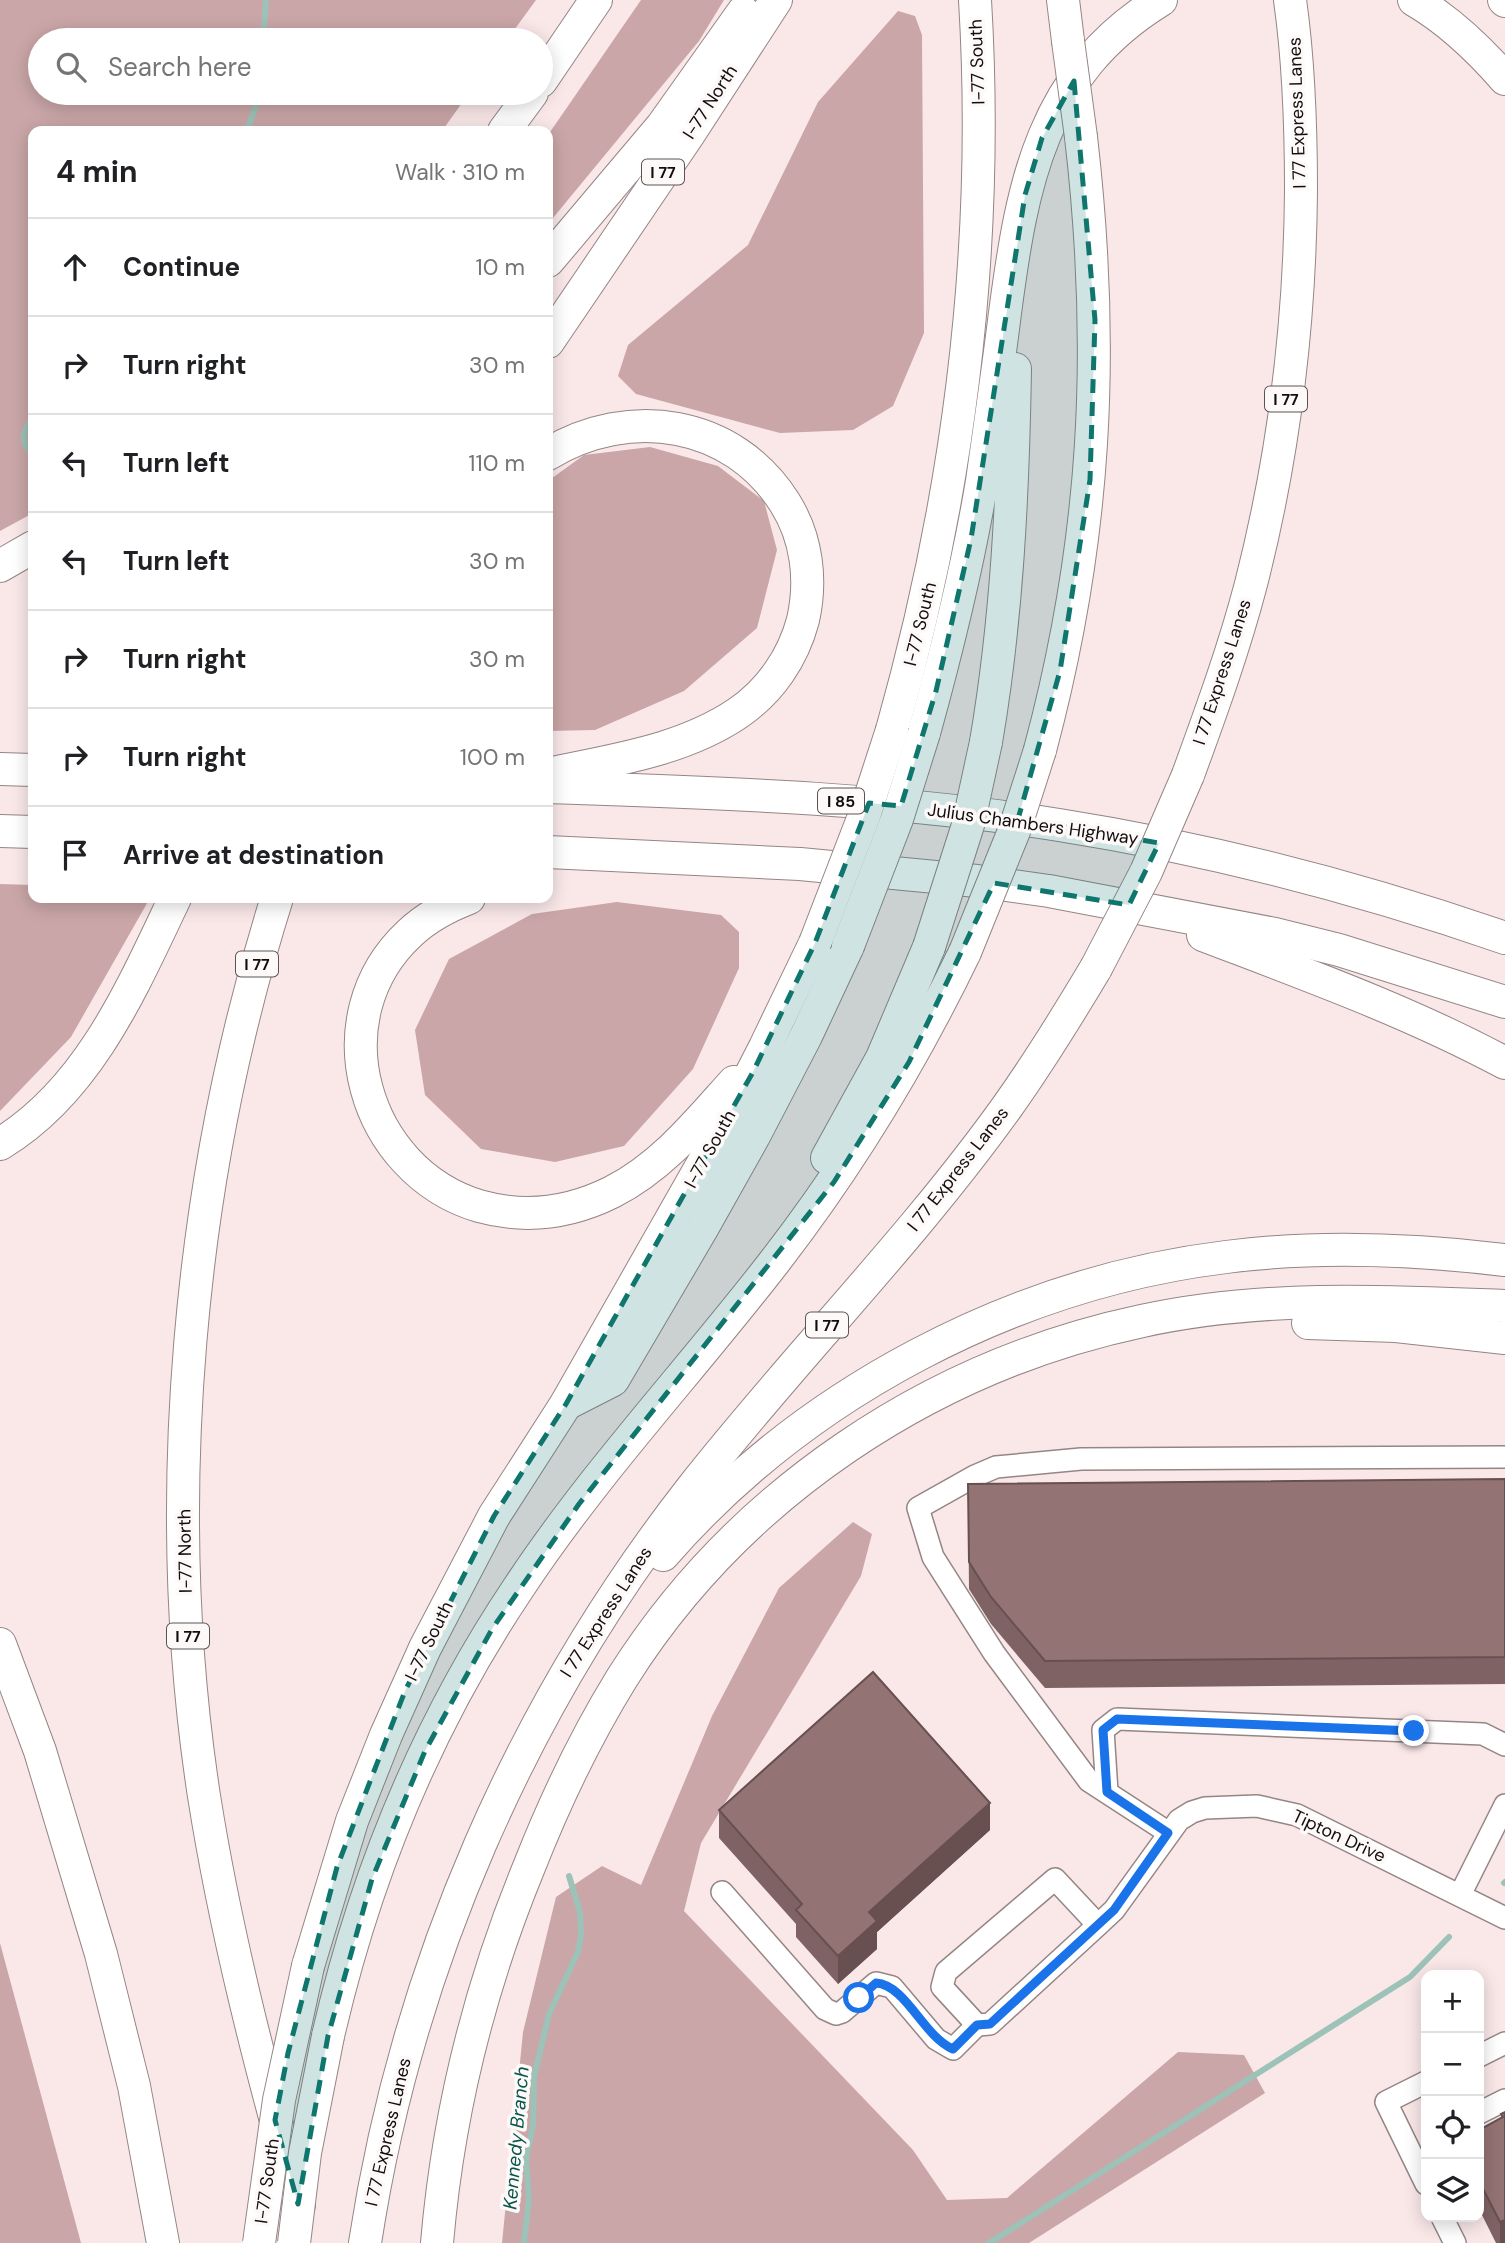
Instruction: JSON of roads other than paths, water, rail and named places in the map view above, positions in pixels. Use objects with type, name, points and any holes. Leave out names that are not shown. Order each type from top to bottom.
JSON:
[{"type":"highway","points":[[553,63],[596,0]]},
{"type":"highway","points":[[553,255],[662,126],[750,0]]},
{"type":"highway","name":"I-77 North","points":[[553,335],[776,0]]},
{"type":"highway","name":"I-77 South","points":[[259,2243],[279,2100],[308,1966],[352,1821],[405,1691],[446,1605],[488,1527],[520,1472],[566,1404],[727,1121],[765,1047],[815,943],[864,816],[892,730],[930,582],[950,480],[964,377],[974,274],[978,171],[975,0]]},
{"type":"highway","points":[[294,2243],[305,2153],[328,2036],[359,1919],[389,1834],[425,1751],[468,1668],[519,1586],[571,1514],[805,1222],[862,1140],[909,1062],[965,952],[1010,841],[1040,750],[1060,671],[1075,596],[1093,441],[1095,320],[1091,243],[1081,137],[1063,0]]},
{"type":"highway","points":[[566,1404],[613,1380],[704,1227],[760,1126],[848,946],[897,818],[949,640],[971,539],[989,435],[1017,228],[1042,138],[1069,88],[1085,65],[1120,28],[1161,0]]},
{"type":"highway","points":[[1414,0],[1464,35],[1505,79]]},
{"type":"highway","name":"I 77 Express Lanes","points":[[367,2231],[398,2081],[439,1948],[493,1813],[560,1684],[631,1570],[690,1490],[906,1234],[1038,1063],[1096,968],[1146,872],[1188,775],[1222,681],[1247,596],[1263,533],[1282,433],[1294,336],[1300,231],[1300,122],[1291,5]]},
{"type":"highway","points":[[508,126],[523,105]]},
{"type":"highway","points":[[739,1307],[865,1091],[899,1021],[929,947],[962,845],[986,742],[998,664],[1007,560],[1014,414],[1017,228]]},
{"type":"highway","points":[[553,451],[596,432],[636,426],[672,428],[708,437],[725,445],[741,454],[768,480],[791,513],[804,548],[807,588],[801,628],[788,658],[771,684],[740,712],[712,729],[664,747],[553,773]]},
{"type":"highway","points":[[0,566],[28,550]]},
{"type":"highway","points":[[0,769],[28,770]]},
{"type":"highway","name":"Julius Chambers Highway","points":[[553,787],[804,797],[985,814],[1060,825],[1217,855],[1290,873],[1423,911],[1505,938]]},
{"type":"highway","points":[[0,831],[28,832]]},
{"type":"highway","points":[[553,852],[800,864],[977,880],[1275,934],[1339,950],[1505,1002]]},
{"type":"highway","points":[[553,873],[619,856]]},
{"type":"highway","points":[[0,1144],[26,1126],[78,1073],[124,1000],[172,903]]},
{"type":"highway","name":"I-77 North","points":[[275,903],[242,1019],[202,1232],[194,1300],[186,1431],[185,1584],[189,1656],[202,1779],[225,1914],[261,2070],[309,2243]]},
{"type":"highway","points":[[459,903],[424,921],[397,946],[370,995],[361,1038],[364,1081],[378,1121],[401,1156],[416,1172],[449,1195],[492,1210],[540,1214],[566,1210],[602,1196],[640,1175],[664,1155],[765,1047]]},
{"type":"highway","points":[[1120,904],[1372,1000],[1505,1063]]},
{"type":"highway","points":[[560,1684],[667,1550],[755,1465],[850,1395],[932,1349],[977,1328],[1098,1283],[1224,1257],[1345,1249],[1423,1252],[1505,1260]]},
{"type":"highway","points":[[437,2243],[451,2140],[469,2052],[507,1922],[560,1792],[600,1715],[648,1641],[698,1577],[782,1496],[841,1450],[907,1408],[979,1372],[1028,1353],[1100,1331],[1183,1313],[1274,1304],[1379,1302],[1505,1307]]},
{"type":"highway","points":[[1100,1331],[1320,1322],[1396,1326],[1505,1338]]},
{"type":"highway","points":[[0,1644],[40,1751],[98,1943],[134,2086],[163,2243]]},
{"type":"street","points":[[1168,1833],[1089,1781],[994,1653],[933,1557],[918,1508],[996,1467],[1082,1459],[1505,1457]]},
{"type":"street","points":[[1107,1792],[1103,1730],[1117,1719],[1483,1734],[1505,1745]]},
{"type":"street","points":[[1461,1895],[1505,1805]]},
{"type":"street","name":"Tipton Drive","points":[[722,1892],[825,2008],[836,2014],[842,2012],[876,1983],[884,1984],[892,1987],[936,2039],[953,2049],[977,2025],[990,2024],[1114,1910],[1179,1820],[1205,1808],[1257,1806],[1276,1809],[1317,1824],[1505,1918]]},
{"type":"street","points":[[977,2025],[942,1987],[946,1972],[1055,1879],[1098,1925]]},
{"type":"street","points":[[1484,2054],[1505,2043]]},
{"type":"street","points":[[1421,2084],[1386,2102],[1417,2143],[1421,2161]]},
{"type":"street","points":[[1484,2110],[1505,2099]]},
{"type":"street","points":[[1444,2222],[1455,2243]]},
{"type":"waterway","name":"Kennedy Branch","points":[[264,28],[266,0]]},
{"type":"waterway","name":"Kennedy Branch","points":[[249,126],[256,105]]},
{"type":"waterway","name":"Kennedy Branch","points":[[28,424],[24,436],[28,449]]},
{"type":"waterway","name":"Kennedy Branch","points":[[524,2243],[529,2199],[526,2159],[533,2125],[534,2077],[549,2014],[578,1952],[581,1935],[580,1912],[569,1876]]},
{"type":"waterway","points":[[989,2243],[1410,1977],[1449,1937]]}]
